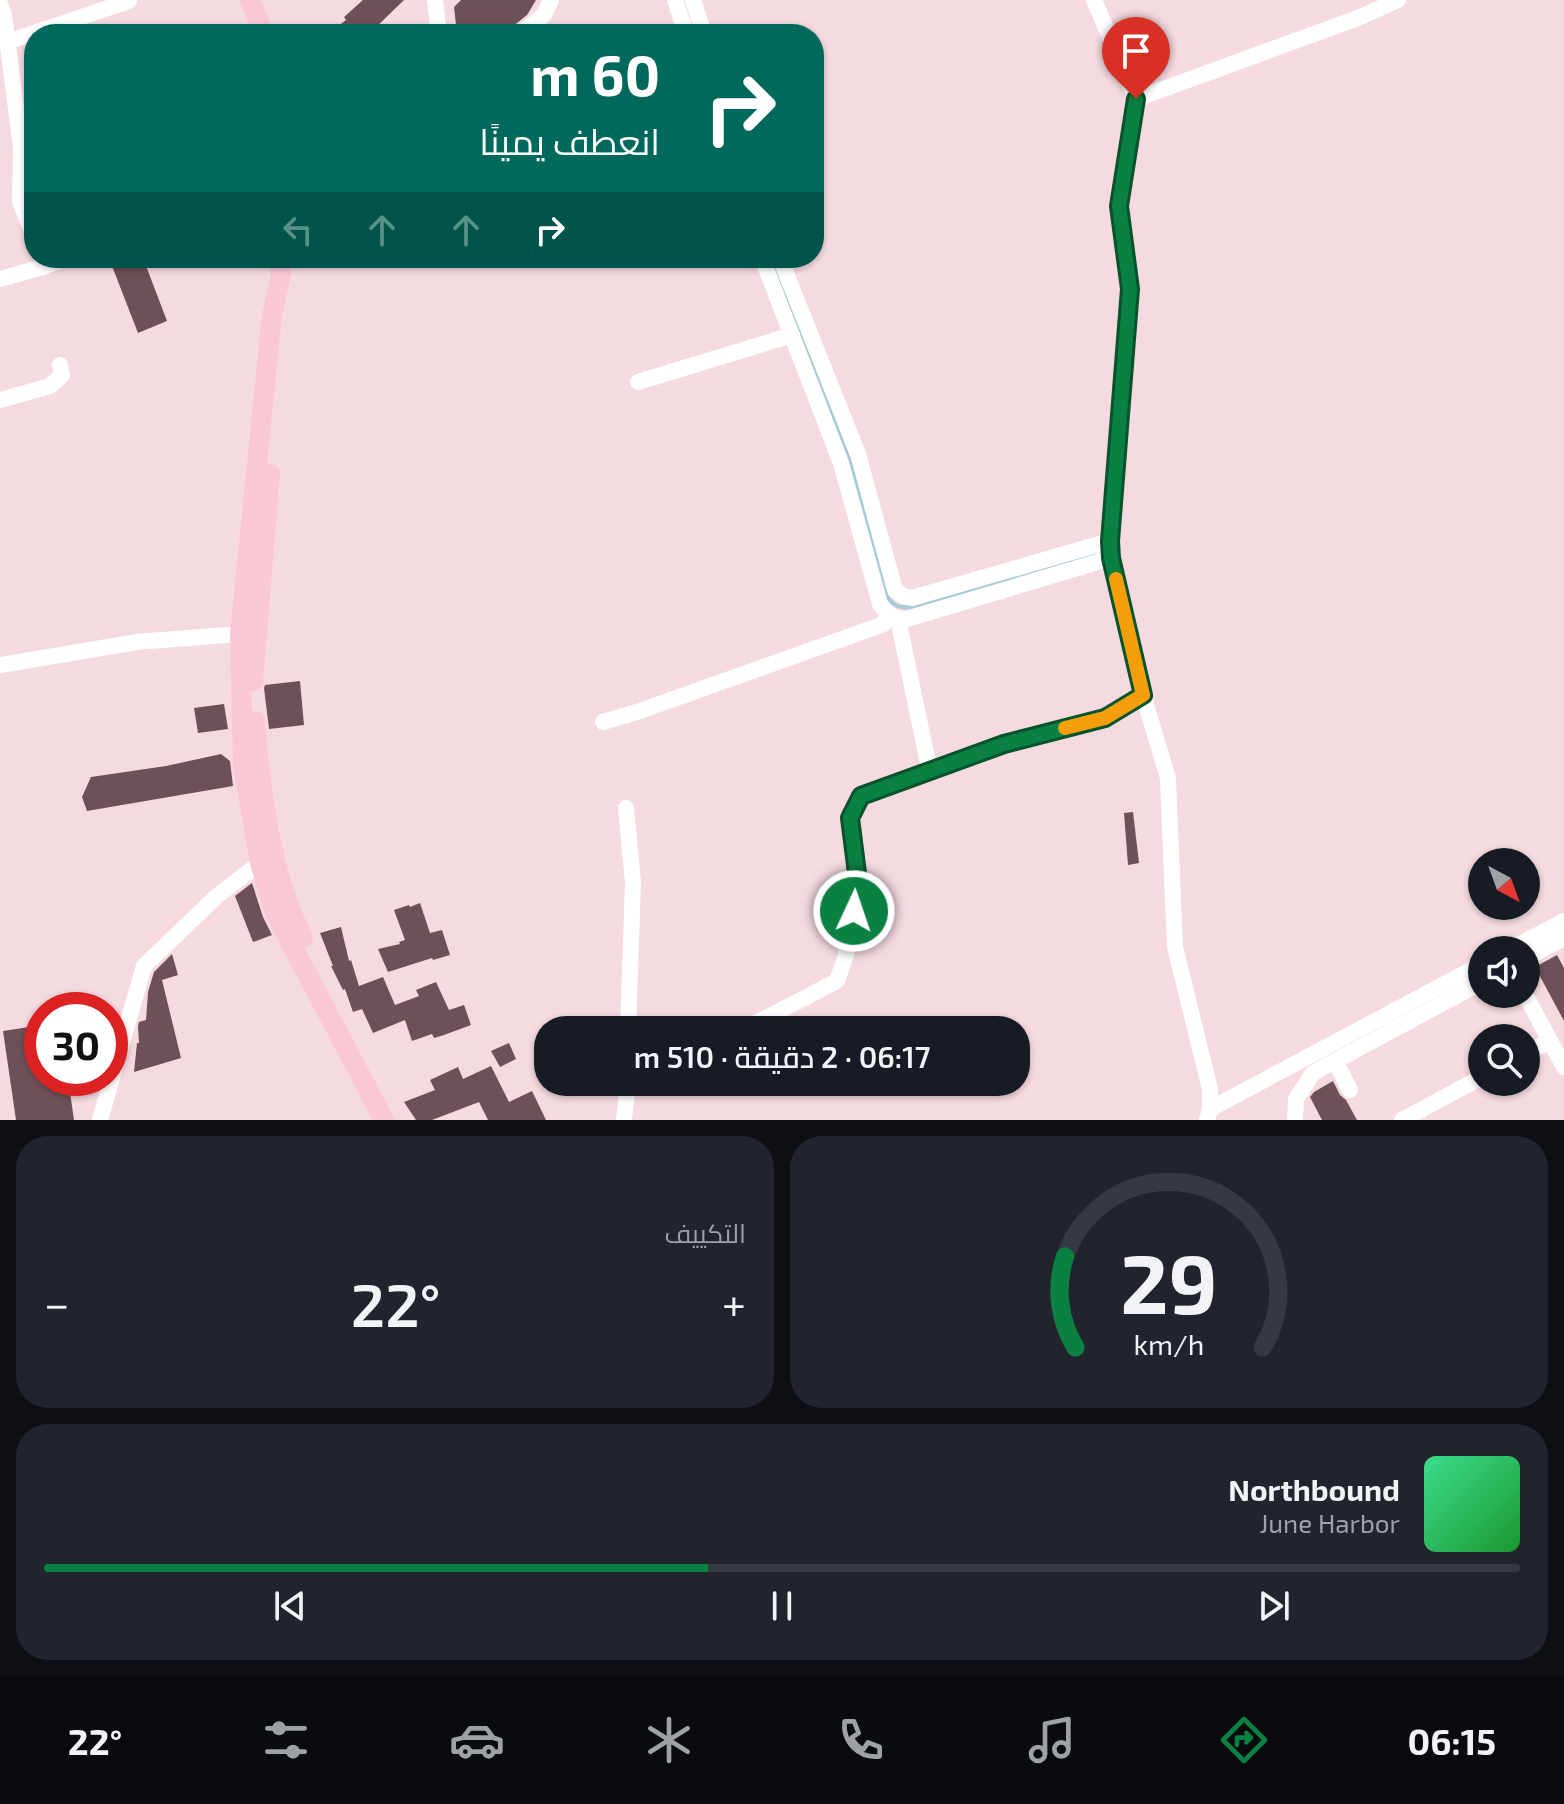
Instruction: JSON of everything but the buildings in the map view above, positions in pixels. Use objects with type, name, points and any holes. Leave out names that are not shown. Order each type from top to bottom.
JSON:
[{"type":"main road","points":[[250,0],[260,24]]},
{"type":"main road","points":[[281,268],[272,315],[240,634],[243,765],[260,863],[275,913],[384,1120]]},
{"type":"main road","points":[[281,268],[285,311],[252,689],[258,768],[273,848],[293,918],[397,1120]]},
{"type":"street","points":[[435,0],[438,24]]},
{"type":"street","points":[[533,24],[544,15],[551,0]]},
{"type":"street","points":[[675,0],[683,24]]},
{"type":"street","points":[[693,0],[701,24]]},
{"type":"street","points":[[1094,0],[1136,99],[1119,206],[1130,289],[1111,558],[1143,695],[1168,778],[1175,947],[1210,1089],[1211,1116],[1468,972]]},
{"type":"street","points":[[1136,99],[1358,18],[1398,0]]},
{"type":"street","points":[[61,24],[129,1]]},
{"type":"street","points":[[1,12],[18,129],[24,140]]},
{"type":"street","points":[[7,42],[24,36]]},
{"type":"street","points":[[0,135],[18,129]]},
{"type":"street","points":[[24,170],[20,202],[24,212]]},
{"type":"street","points":[[0,279],[28,268]]},
{"type":"street","points":[[766,268],[841,463],[880,604],[893,617],[930,772]]},
{"type":"street","points":[[784,268],[858,454],[895,590],[912,598],[1110,541]]},
{"type":"street","points":[[638,382],[792,335]]},
{"type":"street","points":[[0,400],[50,386],[62,375],[60,365]]},
{"type":"street","points":[[603,722],[884,624],[893,617],[907,619],[1111,558]]},
{"type":"street","points":[[0,665],[137,642],[240,634]]},
{"type":"street","points":[[770,1016],[837,981],[846,955],[859,889],[850,818],[861,796],[1004,744],[1105,718],[1143,695]]},
{"type":"street","points":[[626,808],[633,882],[628,1016]]},
{"type":"street","points":[[100,1120],[144,966],[217,896],[260,863]]},
{"type":"street","points":[[1536,936],[1564,921]]},
{"type":"street","points":[[1540,951],[1564,938]]},
{"type":"street","points":[[1295,1120],[1296,1099],[1313,1073],[1468,990]]},
{"type":"street","points":[[1532,1008],[1562,1059]]},
{"type":"street","points":[[1540,1046],[1550,1041]]},
{"type":"street","points":[[1335,1061],[1350,1090]]},
{"type":"street","points":[[1402,1120],[1468,1085]]},
{"type":"street","points":[[624,1120],[630,1096]]},
{"type":"waterway","points":[[775,268],[851,465],[887,597],[892,602],[900,607],[910,607],[1094,555]]},
{"type":"slow traffic","points":[[1065,728],[1105,718],[1143,695],[1116,579]]},
{"type":"route","points":[[854,911],[859,889],[850,818],[861,796],[1004,744],[1105,718],[1143,695],[1111,558],[1110,541],[1130,289],[1119,206],[1136,99]]}]
